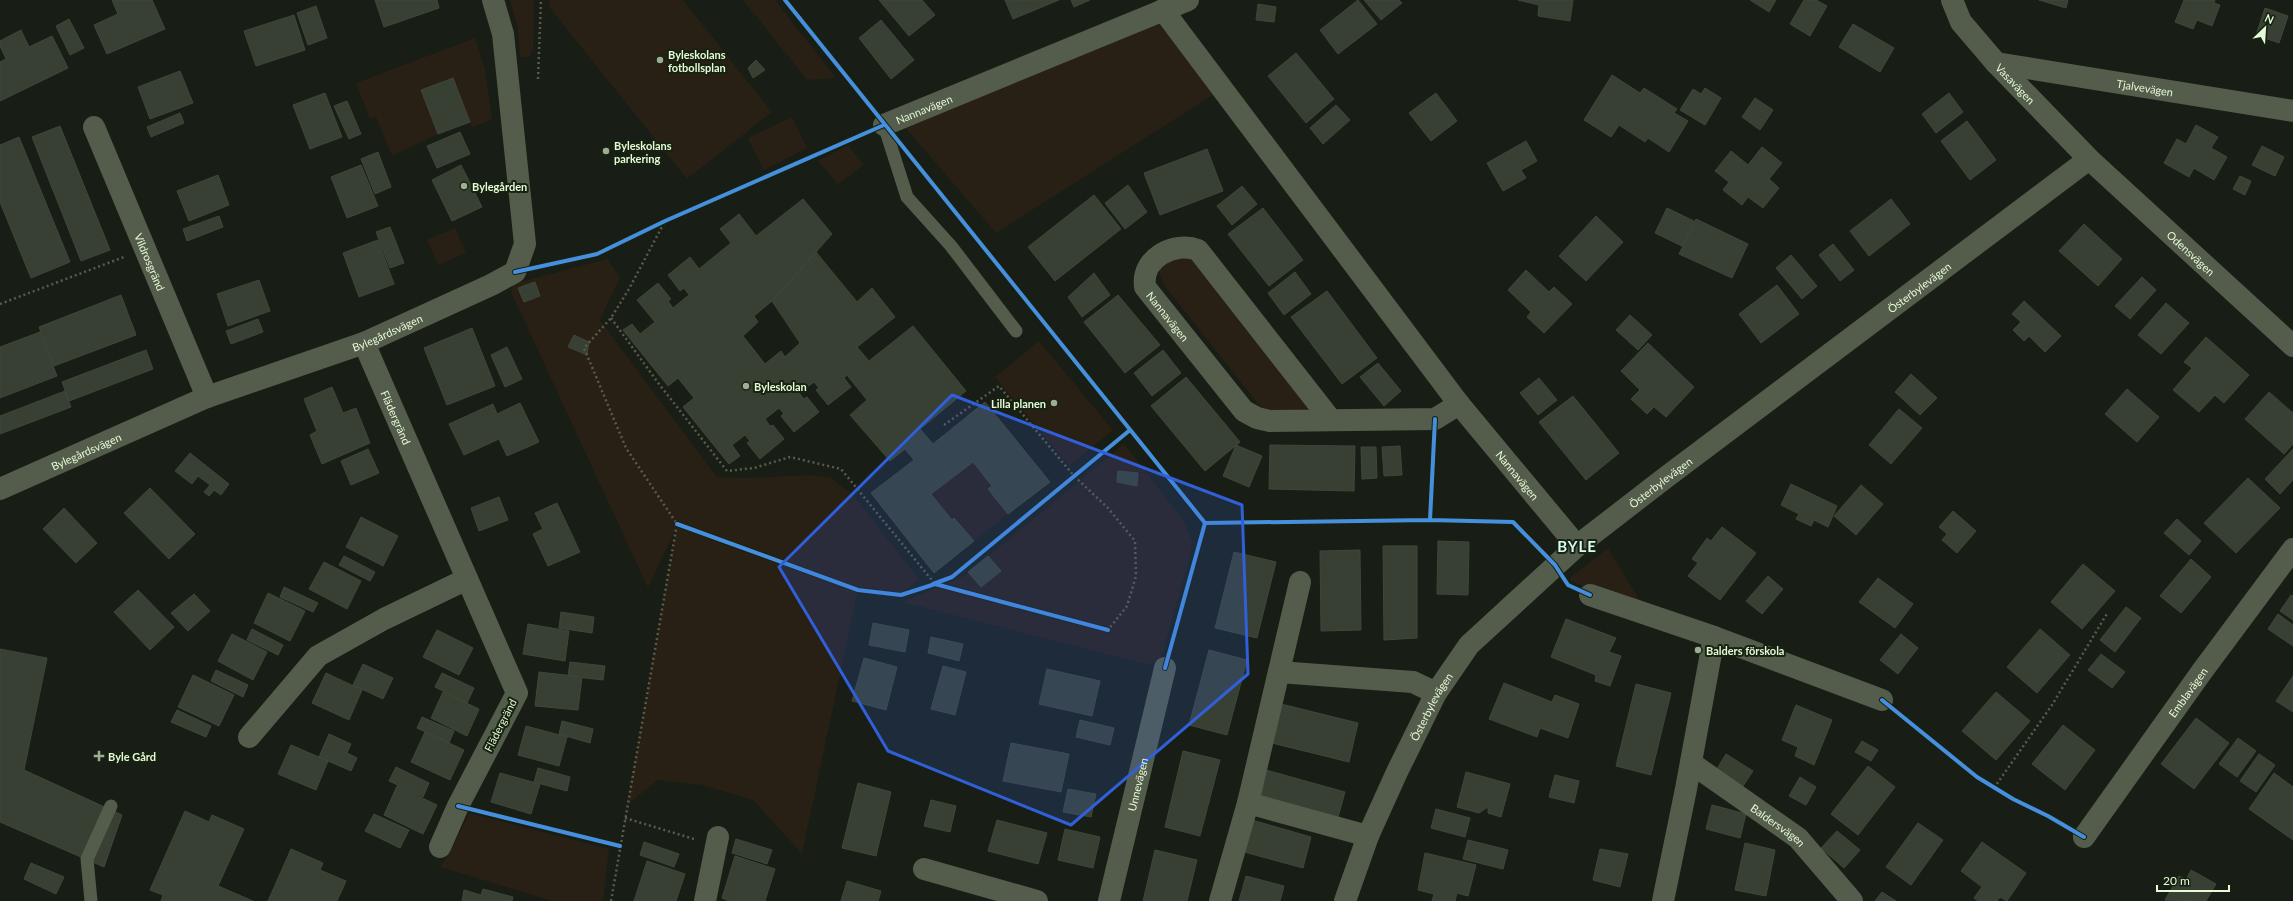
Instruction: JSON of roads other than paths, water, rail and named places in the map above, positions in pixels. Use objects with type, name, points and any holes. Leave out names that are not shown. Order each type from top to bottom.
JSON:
[{"type":"street","name":"Bylegårdsvägen","points":[[0,489],[207,397],[364,343],[492,285],[515,272],[525,244],[503,34],[493,0]]},
{"type":"street","name":"Nannavägen","points":[[884,125],[1188,0]]},
{"type":"street","name":"Vasavägen","points":[[1952,0],[1961,22],[1996,63],[2089,159]]},
{"type":"street","name":"Nannavägen","points":[[1163,10],[1459,404],[1578,546]]},
{"type":"street","name":"Tjalvevägen","points":[[1996,63],[2293,111]]},
{"type":"street","name":"Vildrosgränd","points":[[94,127],[207,397]]},
{"type":"street","name":"Odensvägen","points":[[2089,159],[2293,346]]},
{"type":"street","name":"Österbylevägen","points":[[1345,901],[1368,836],[1436,693],[1469,645],[1578,546],[1683,464],[2089,159]]},
{"type":"street","name":"Nannavägen","points":[[1331,420],[1198,250],[1188,246],[1175,247],[1162,253],[1146,270],[1144,278],[1145,287],[1244,411],[1257,418],[1270,421],[1390,421],[1435,419],[1459,404]]},
{"type":"street","name":"Flädergränd","points":[[364,343],[517,693],[458,806],[440,848]]},
{"type":"street","name":"Emblavägen","points":[[2084,837],[2203,670],[2293,549]]},
{"type":"street","points":[[249,737],[318,656],[384,619],[467,579]]},
{"type":"street","points":[[1220,901],[1248,803],[1300,582]]},
{"type":"street","points":[[1590,596],[1714,637],[1882,700]]},
{"type":"street","points":[[1663,901],[1691,763],[1714,637]]},
{"type":"street","name":"Unnevägen","points":[[1109,901],[1165,668]]},
{"type":"street","points":[[1279,672],[1413,682],[1436,693]]},
{"type":"street","name":"Baldersvägen","points":[[1691,763],[1798,838],[1852,901]]},
{"type":"street","points":[[1248,803],[1368,836]]},
{"type":"street","points":[[705,901],[717,842]]},
{"type":"street","points":[[924,869],[1037,901]]},
{"type":"lane","points":[[884,125],[907,197],[951,246],[1016,330]]},
{"type":"lane","points":[[91,901],[87,859],[110,806]]},
{"type":"place","name":"Byleskolans fotbollsplan","points":[[660,60]]},
{"type":"place","name":"Byleskolans parkering","points":[[606,151]]},
{"type":"place","name":"Bylegården","points":[[464,186]]},
{"type":"place","name":"Byleskolan","points":[[746,386]]},
{"type":"place","name":"Lilla planen","points":[[1054,403]]},
{"type":"place","name":"Balders förskola","points":[[1698,650]]},
{"type":"place","name":"Byle Gård","points":[[99,756]]},
{"type":"district","name":"BYLE","points":[[1577,546]]}]
